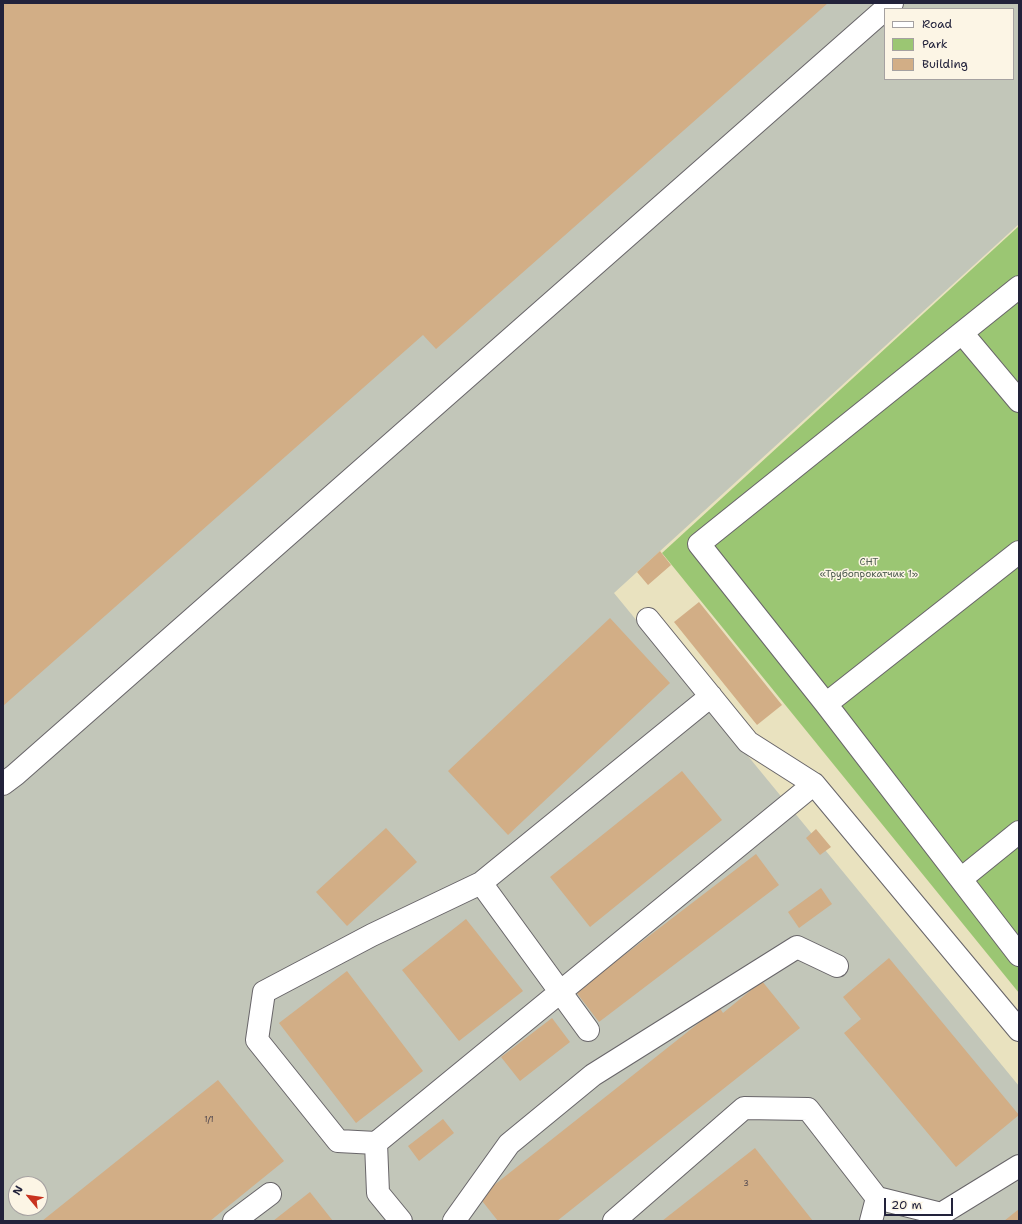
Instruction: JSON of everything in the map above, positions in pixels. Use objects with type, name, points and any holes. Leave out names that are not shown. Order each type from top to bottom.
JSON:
[{"type":"lane","points":[[3,784],[884,10]]},
{"type":"lane","points":[[1019,287],[698,544],[826,704],[1019,955]]},
{"type":"lane","points":[[962,333],[1019,401]]},
{"type":"lane","points":[[826,704],[1019,552]]},
{"type":"lane","points":[[648,618],[748,742],[814,784],[1019,1030]]},
{"type":"lane","points":[[711,696],[481,883],[372,936],[264,992],[257,1040],[338,1141],[376,1143],[814,784]]},
{"type":"lane","points":[[960,879],[1019,832]]},
{"type":"lane","points":[[481,883],[588,1030]]},
{"type":"lane","points":[[454,1221],[509,1144],[593,1075],[797,947],[837,966]]},
{"type":"lane","points":[[614,1221],[744,1108],[808,1109],[877,1198],[941,1214],[1019,1166]]},
{"type":"lane","points":[[376,1143],[378,1193],[401,1221]]},
{"type":"lane","points":[[234,1221],[270,1194]]},
{"type":"lane","points":[[871,1221],[877,1198]]},
{"type":"shaded area","points":[[3,3],[1019,3],[1019,224],[614,593],[1019,1086],[1019,1221],[3,1221]]},
{"type":"green space","name":"СНТ «Трубопрокатчик 1»","points":[[1019,226],[1019,993],[662,553]]},
{"type":"building","points":[[3,3],[828,3],[436,349],[423,335],[3,706]]},
{"type":"building","points":[[660,551],[671,565],[648,585],[637,572]]},
{"type":"building","points":[[699,602],[782,705],[757,725],[674,622]]},
{"type":"building","points":[[610,618],[670,683],[508,835],[448,771]]},
{"type":"building","points":[[682,771],[722,820],[590,927],[550,877]]},
{"type":"building","points":[[386,828],[417,862],[347,926],[316,892]]},
{"type":"building","points":[[816,829],[831,847],[820,855],[806,838]]},
{"type":"building","points":[[756,854],[779,885],[599,1022],[576,992]]},
{"type":"building","points":[[821,888],[832,904],[799,928],[788,912]]},
{"type":"building","points":[[466,919],[523,991],[459,1041],[402,970]]},
{"type":"building","points":[[889,958],[1019,1115],[956,1167],[844,1033],[861,1019],[843,997]]},
{"type":"building","points":[[347,971],[423,1071],[356,1123],[279,1023]]},
{"type":"building","points":[[762,981],[800,1028],[557,1221],[498,1221],[479,1197],[719,1007],[723,1013]]},
{"type":"building","points":[[552,1018],[570,1042],[520,1081],[501,1057]]},
{"type":"building","points":[[218,1080],[284,1161],[210,1221],[42,1221]]},
{"type":"building","points":[[443,1119],[454,1133],[419,1161],[408,1146]]},
{"type":"building","points":[[755,1148],[813,1221],[662,1221]]},
{"type":"building","points":[[310,1192],[333,1221],[273,1221]]},
{"type":"building","points":[[1019,1209],[1019,1221],[1004,1221]]}]
